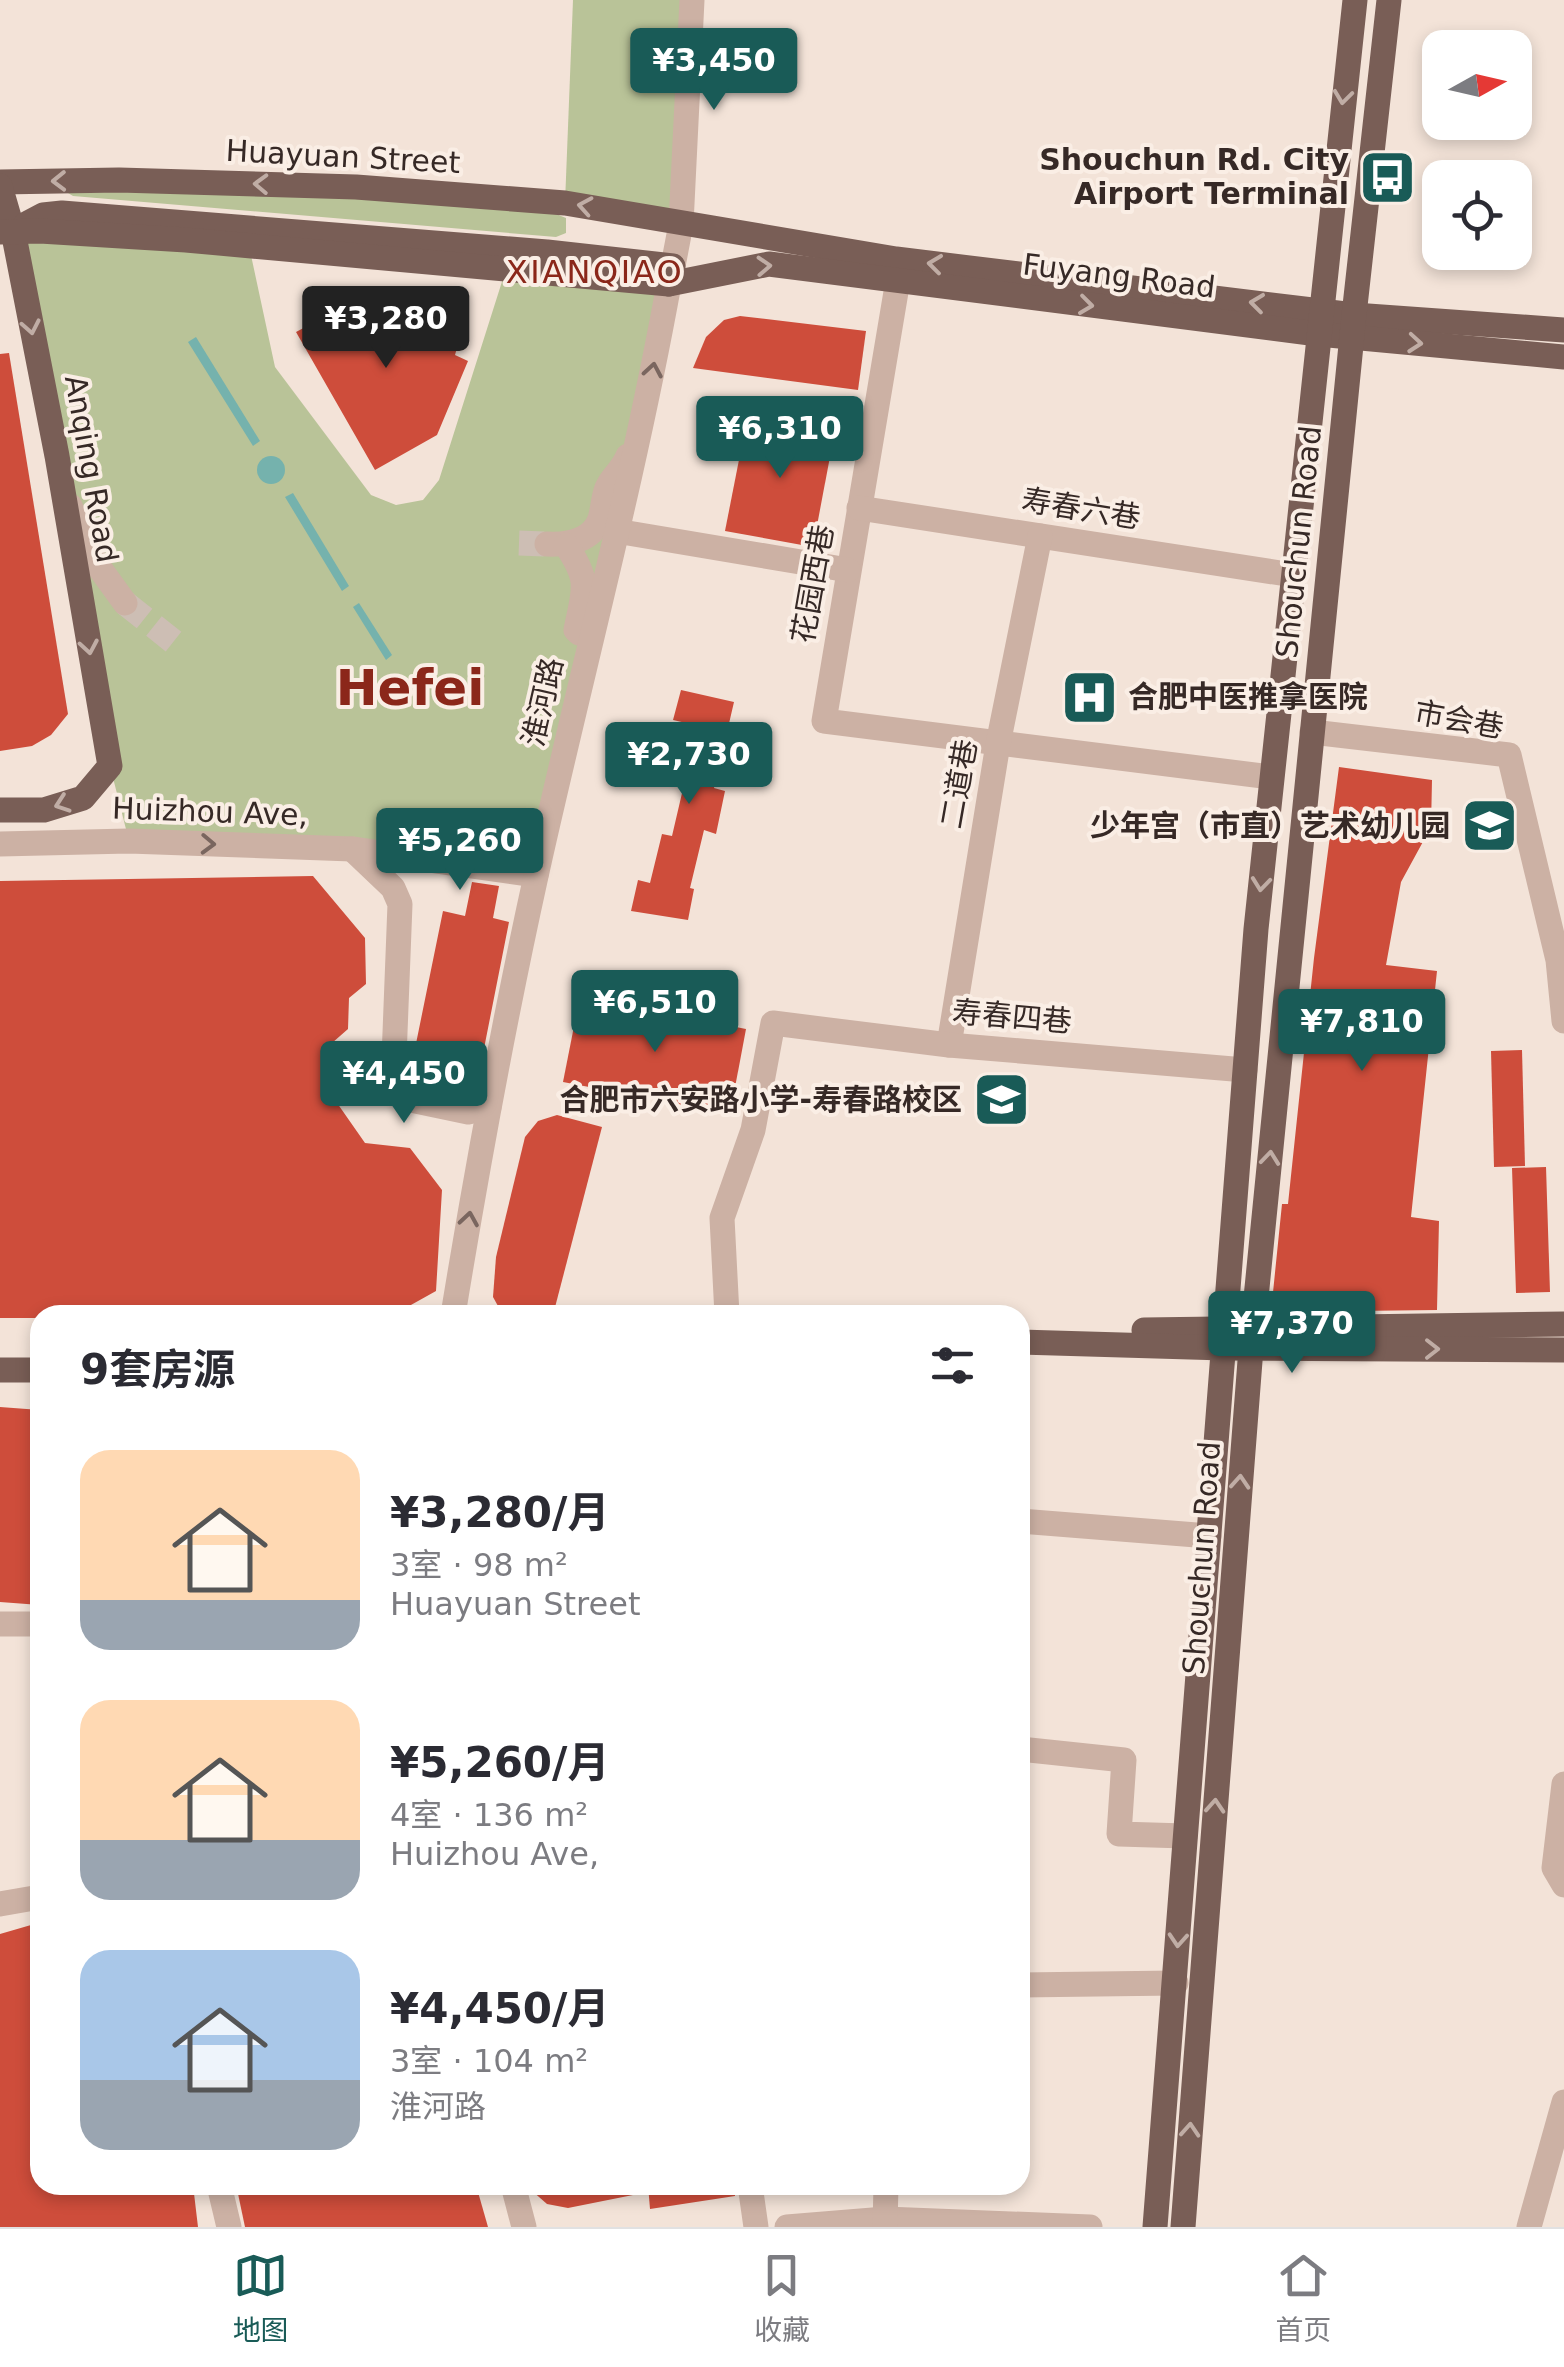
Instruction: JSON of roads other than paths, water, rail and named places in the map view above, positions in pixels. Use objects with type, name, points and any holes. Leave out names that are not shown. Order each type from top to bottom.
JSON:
[{"type":"main road","name":"Shouchun Road","points":[[1155,2227],[1244,1070],[1355,0]]},
{"type":"main road","name":"Shouchun Road","points":[[1183,2227],[1252,1338],[1389,0]]},
{"type":"main road","name":"Huayuan Street","points":[[0,184],[119,180],[356,187],[565,203],[680,224]]},
{"type":"main road","name":"Anqing Road","points":[[0,184],[6,232],[62,487],[110,766]]},
{"type":"main road","name":"Fuyang Road","points":[[680,224],[1320,323]]},
{"type":"main road","points":[[6,232],[671,275]]},
{"type":"main road","name":"Fuyang Road","points":[[671,275],[769,264],[1353,326],[1564,356]]},
{"type":"main road","name":"Fuyang Road","points":[[1353,326],[1564,330]]},
{"type":"main road","name":"Huizhou Ave,","points":[[0,810],[44,810],[83,798],[110,766]]},
{"type":"main road","points":[[1252,1338],[1564,1324]]},
{"type":"main road","points":[[1030,1328],[1225,1338]]},
{"type":"main road","points":[[1030,1342],[1252,1338],[1564,1350]]},
{"type":"main road","points":[[0,1356],[30,1356]]},
{"type":"main road","points":[[0,1370],[30,1370]]},
{"type":"street","name":"淮河路","points":[[455,1305],[489,1106],[536,875],[645,408],[671,275],[680,224],[692,0]]},
{"type":"street","name":"花园西巷","points":[[898,280],[824,721],[998,744]]},
{"type":"street","points":[[590,647],[576,630],[586,584],[579,565],[556,545],[586,537],[598,524],[607,486],[622,470],[645,408]]},
{"type":"street","points":[[62,487],[96,563],[125,603]]},
{"type":"street","name":"寿春六巷","points":[[860,508],[1293,575]]},
{"type":"street","points":[[616,531],[848,570]]},
{"type":"street","name":"二道巷","points":[[949,1045],[998,744],[1040,536]]},
{"type":"street","name":"市会巷","points":[[1312,732],[1509,755],[1558,960],[1564,1021]]},
{"type":"street","points":[[998,744],[1272,777]]},
{"type":"street","name":"Huizhou Ave,","points":[[0,844],[129,841],[352,850],[536,875]]},
{"type":"street","points":[[352,850],[393,888],[400,904],[393,1084],[406,1098],[468,1112],[489,1106]]},
{"type":"street","name":"寿春四巷","points":[[726,1305],[722,1218],[753,1130],[774,1023],[949,1045],[1244,1070]]},
{"type":"street","points":[[1030,1522],[1209,1536]]},
{"type":"street","points":[[0,1624],[30,1624]]},
{"type":"street","points":[[1030,1750],[1124,1760],[1120,1834],[1185,1836]]},
{"type":"street","points":[[1564,1784],[1554,1868],[1564,1885]]},
{"type":"street","points":[[0,1904],[30,1899]]},
{"type":"street","points":[[1030,1984],[1176,1984]]},
{"type":"street","points":[[1529,2227],[1564,2102]]},
{"type":"street","points":[[224,2195],[229,2227]]},
{"type":"street","points":[[516,2195],[524,2227]]},
{"type":"street","points":[[751,2195],[756,2227]]},
{"type":"street","points":[[885,2223],[886,2195]]},
{"type":"street","points":[[787,2227],[885,2223],[1090,2227]]},
{"type":"water","points":[[196,337],[260,441],[253,446],[188,342]]},
{"type":"water","points":[[271,456],[281,460],[285,470],[281,480],[271,484],[261,480],[257,470],[261,460]]},
{"type":"water","points":[[293,493],[349,586],[342,591],[285,497]]},
{"type":"water","points":[[359,603],[392,655],[386,660],[353,607]]},
{"type":"tunnel","points":[[519,543],[547,544]]},
{"type":"tunnel","points":[[125,603],[174,642]]},
{"type":"place","name":"Shouchun Rd. City Airport Terminal","points":[[1388,177]]},
{"type":"place","name":"合肥中医推拿医院","points":[[1089,697]]},
{"type":"place","name":"少年宫（市直）艺术幼儿园","points":[[1489,826]]},
{"type":"place","name":"合肥市六安路小学-寿春路校区","points":[[1001,1100]]},
{"type":"district","name":"XIANQIAO","points":[[595,272]]},
{"type":"district","name":"Hefei","points":[[410,687]]}]
